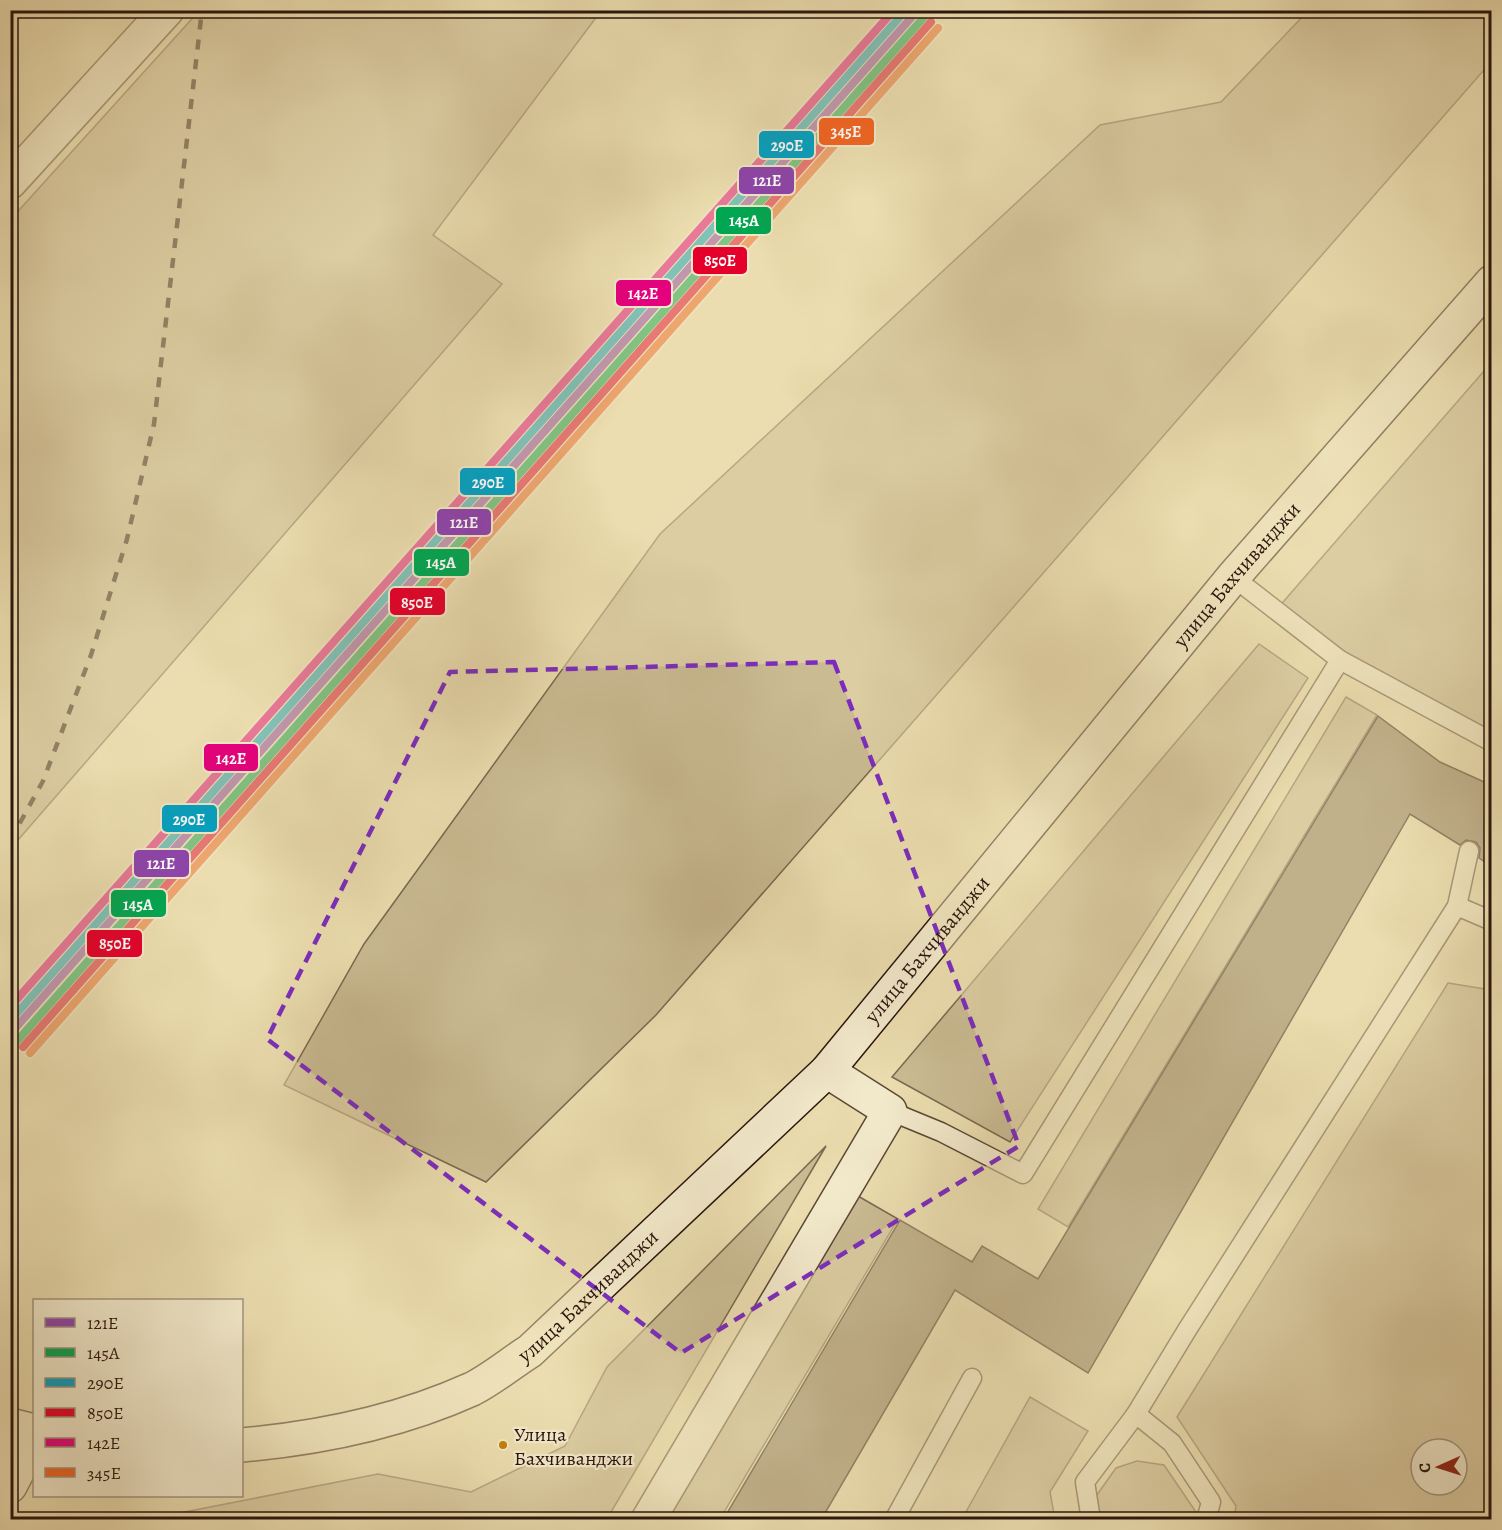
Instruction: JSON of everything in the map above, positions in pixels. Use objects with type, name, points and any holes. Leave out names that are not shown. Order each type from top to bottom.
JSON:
[{"type":"main road","points":[[10,182],[167,10]]},
{"type":"main road","name":"улица Бахчиванджи","points":[[243,1446],[297,1440],[377,1424],[474,1388],[530,1351],[827,1071],[1233,577],[1491,282]]},
{"type":"main road","points":[[648,1520],[890,1111],[827,1071]]},
{"type":"main road","points":[[10,1425],[33,1431]]},
{"type":"main road","points":[[10,1486],[33,1442]]},
{"type":"lane","points":[[1233,577],[1340,660],[1491,742]]},
{"type":"lane","points":[[890,1111],[941,1132],[1023,1174],[1340,660]]},
{"type":"lane","points":[[1091,1520],[1085,1482],[1136,1414],[1186,1330],[1457,906],[1469,851]]},
{"type":"lane","points":[[1457,906],[1491,921]]},
{"type":"lane","points":[[894,1520],[972,1378]]},
{"type":"lane","points":[[1136,1414],[1172,1443],[1211,1502],[1206,1520]]},
{"type":"highlighted area","points":[[834,662],[1019,1146],[681,1353],[267,1039],[450,672]]},
{"type":"shaded area","points":[[199,11],[601,11],[433,235],[502,284],[11,848],[11,219]]},
{"type":"shaded area","points":[[1308,11],[1491,11],[1491,62],[656,1015],[486,1182],[284,1085],[364,944],[660,534],[1100,125],[1221,102]]},
{"type":"shaded area","points":[[1491,363],[1491,741],[1341,660],[1277,609]]},
{"type":"shaded area","points":[[1259,644],[1308,678],[1010,1142],[892,1077]]},
{"type":"shaded area","points":[[1346,697],[1377,715],[1068,1227],[1038,1209]]},
{"type":"shaded area","points":[[1448,983],[1491,990],[1491,1519],[1234,1519],[1236,1506],[1177,1417]]},
{"type":"shaded area","points":[[826,1146],[607,1519],[149,1519],[378,1474],[471,1492],[565,1446],[607,1367]]},
{"type":"shaded area","points":[[851,1192],[898,1219],[720,1519],[657,1520]]},
{"type":"shaded area","points":[[1030,1397],[1088,1431],[1050,1492],[1055,1519],[962,1519]]},
{"type":"shaded area","points":[[1137,1461],[1164,1465],[1198,1515],[1197,1520],[1097,1519],[1094,1499],[1116,1468]]},
{"type":"building","points":[[1378,716],[1440,762],[1491,785],[1491,866],[1479,858],[1480,848],[1476,842],[1466,840],[1460,845],[1410,814],[1088,1373],[955,1290],[821,1520],[723,1520],[900,1220],[972,1262],[982,1246],[1038,1279]]},
{"type":"railway","points":[[10,841],[43,781],[91,655],[127,539],[154,424],[202,10]]},
{"type":"transit line","name":"142Е","points":[[10,1007],[894,10]]},
{"type":"transit line","name":"290Е","points":[[10,1021],[906,10]]},
{"type":"transit line","name":"121Е","points":[[10,1034],[918,10]]},
{"type":"transit line","name":"145А","points":[[17,1041],[925,16]]},
{"type":"transit line","name":"850Е","points":[[23,1047],[931,22]]},
{"type":"transit line","name":"345Е","points":[[30,1053],[938,28]]},
{"type":"place","name":"Улица Бахчиванджи","points":[[503,1445]]}]
